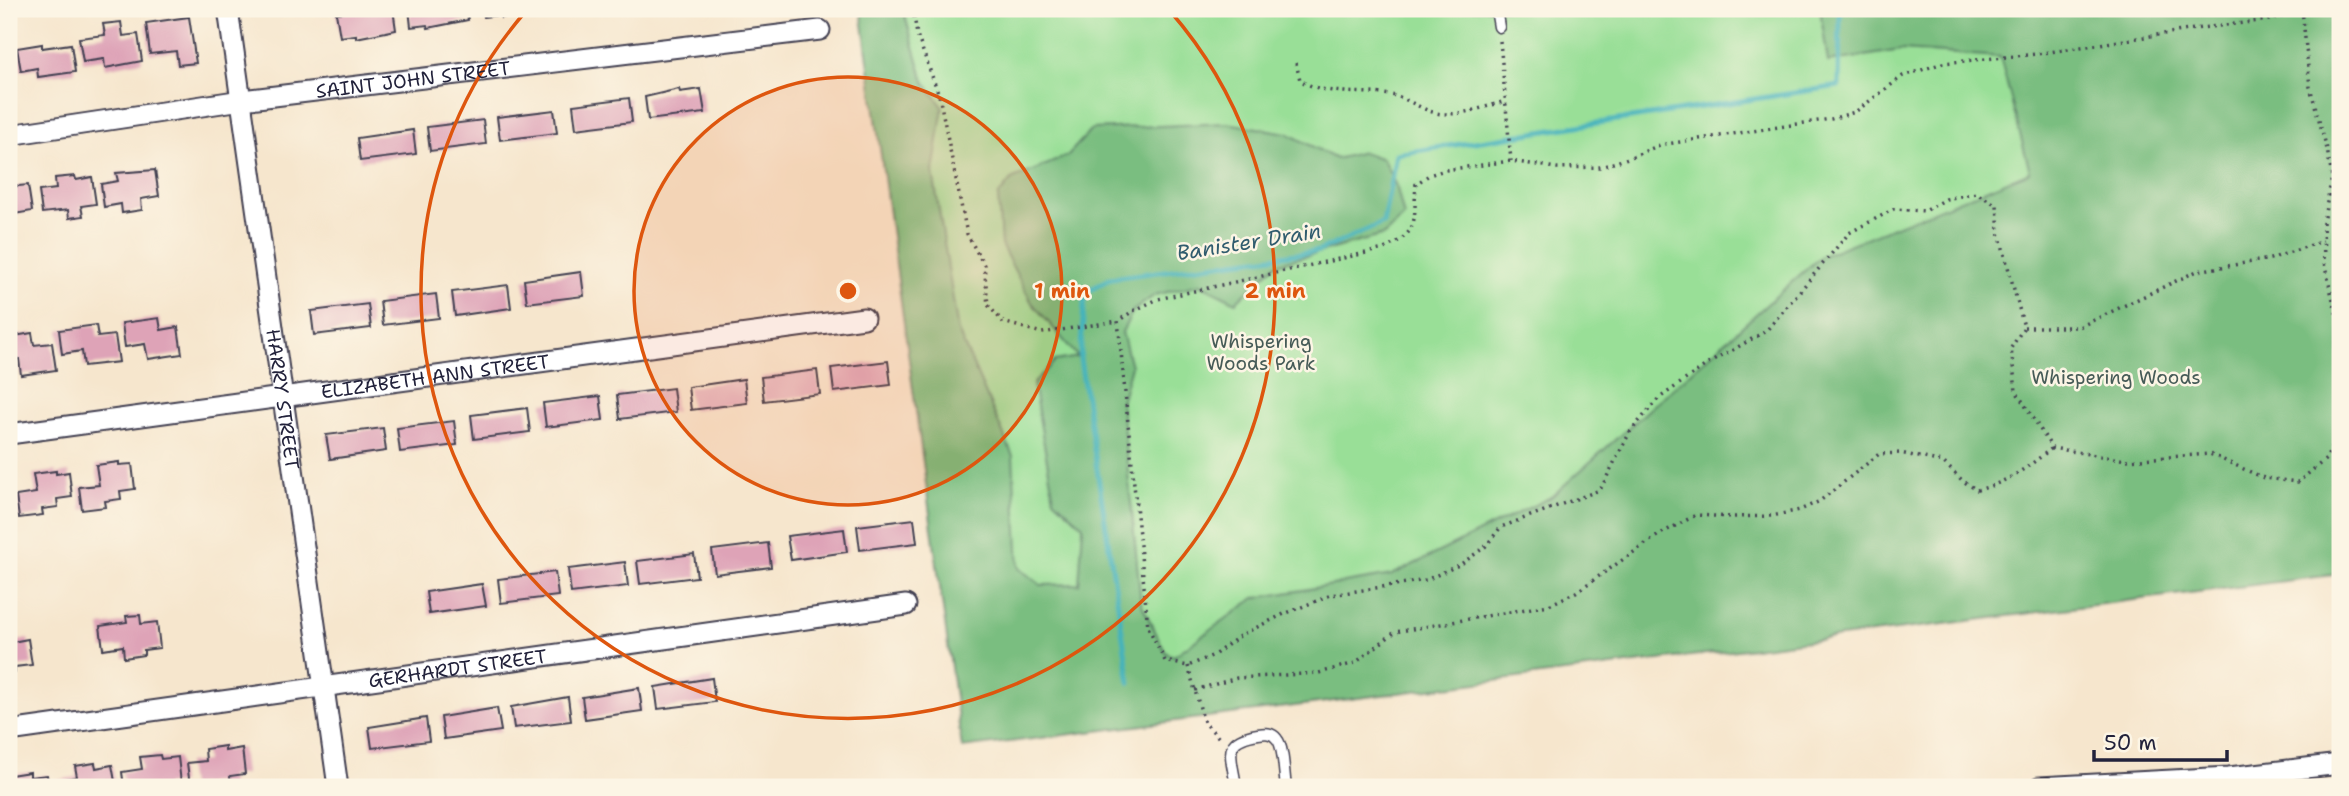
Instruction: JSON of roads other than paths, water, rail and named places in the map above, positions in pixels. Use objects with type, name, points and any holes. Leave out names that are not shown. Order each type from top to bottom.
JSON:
[{"type":"street","name":"HARRY STREET","points":[[228,9],[326,687],[338,787]]},
{"type":"street","name":"SAINT JOHN STREET","points":[[9,135],[242,100],[820,30]]},
{"type":"street","name":"ELIZABETH ANN STREET","points":[[9,434],[864,318]]},
{"type":"street","name":"GERHARDT STREET","points":[[9,731],[906,605]]},
{"type":"street","points":[[2039,787],[2230,782],[2340,764]]},
{"type":"lane","points":[[1496,9],[1499,27]]},
{"type":"lane","points":[[1236,787],[1231,748],[1234,742],[1241,737],[1267,733],[1275,735],[1280,742],[1286,787]]},
{"type":"waterway","name":"Banister Drain","points":[[1130,683],[1080,359],[1085,293],[1111,278],[1319,251],[1383,223],[1396,154],[1839,86],[1840,9]]},
{"type":"park label","name":"Whispering Woods Park","points":[[1261,352]]},
{"type":"park label","name":"Whispering Woods","points":[[2116,377]]}]
